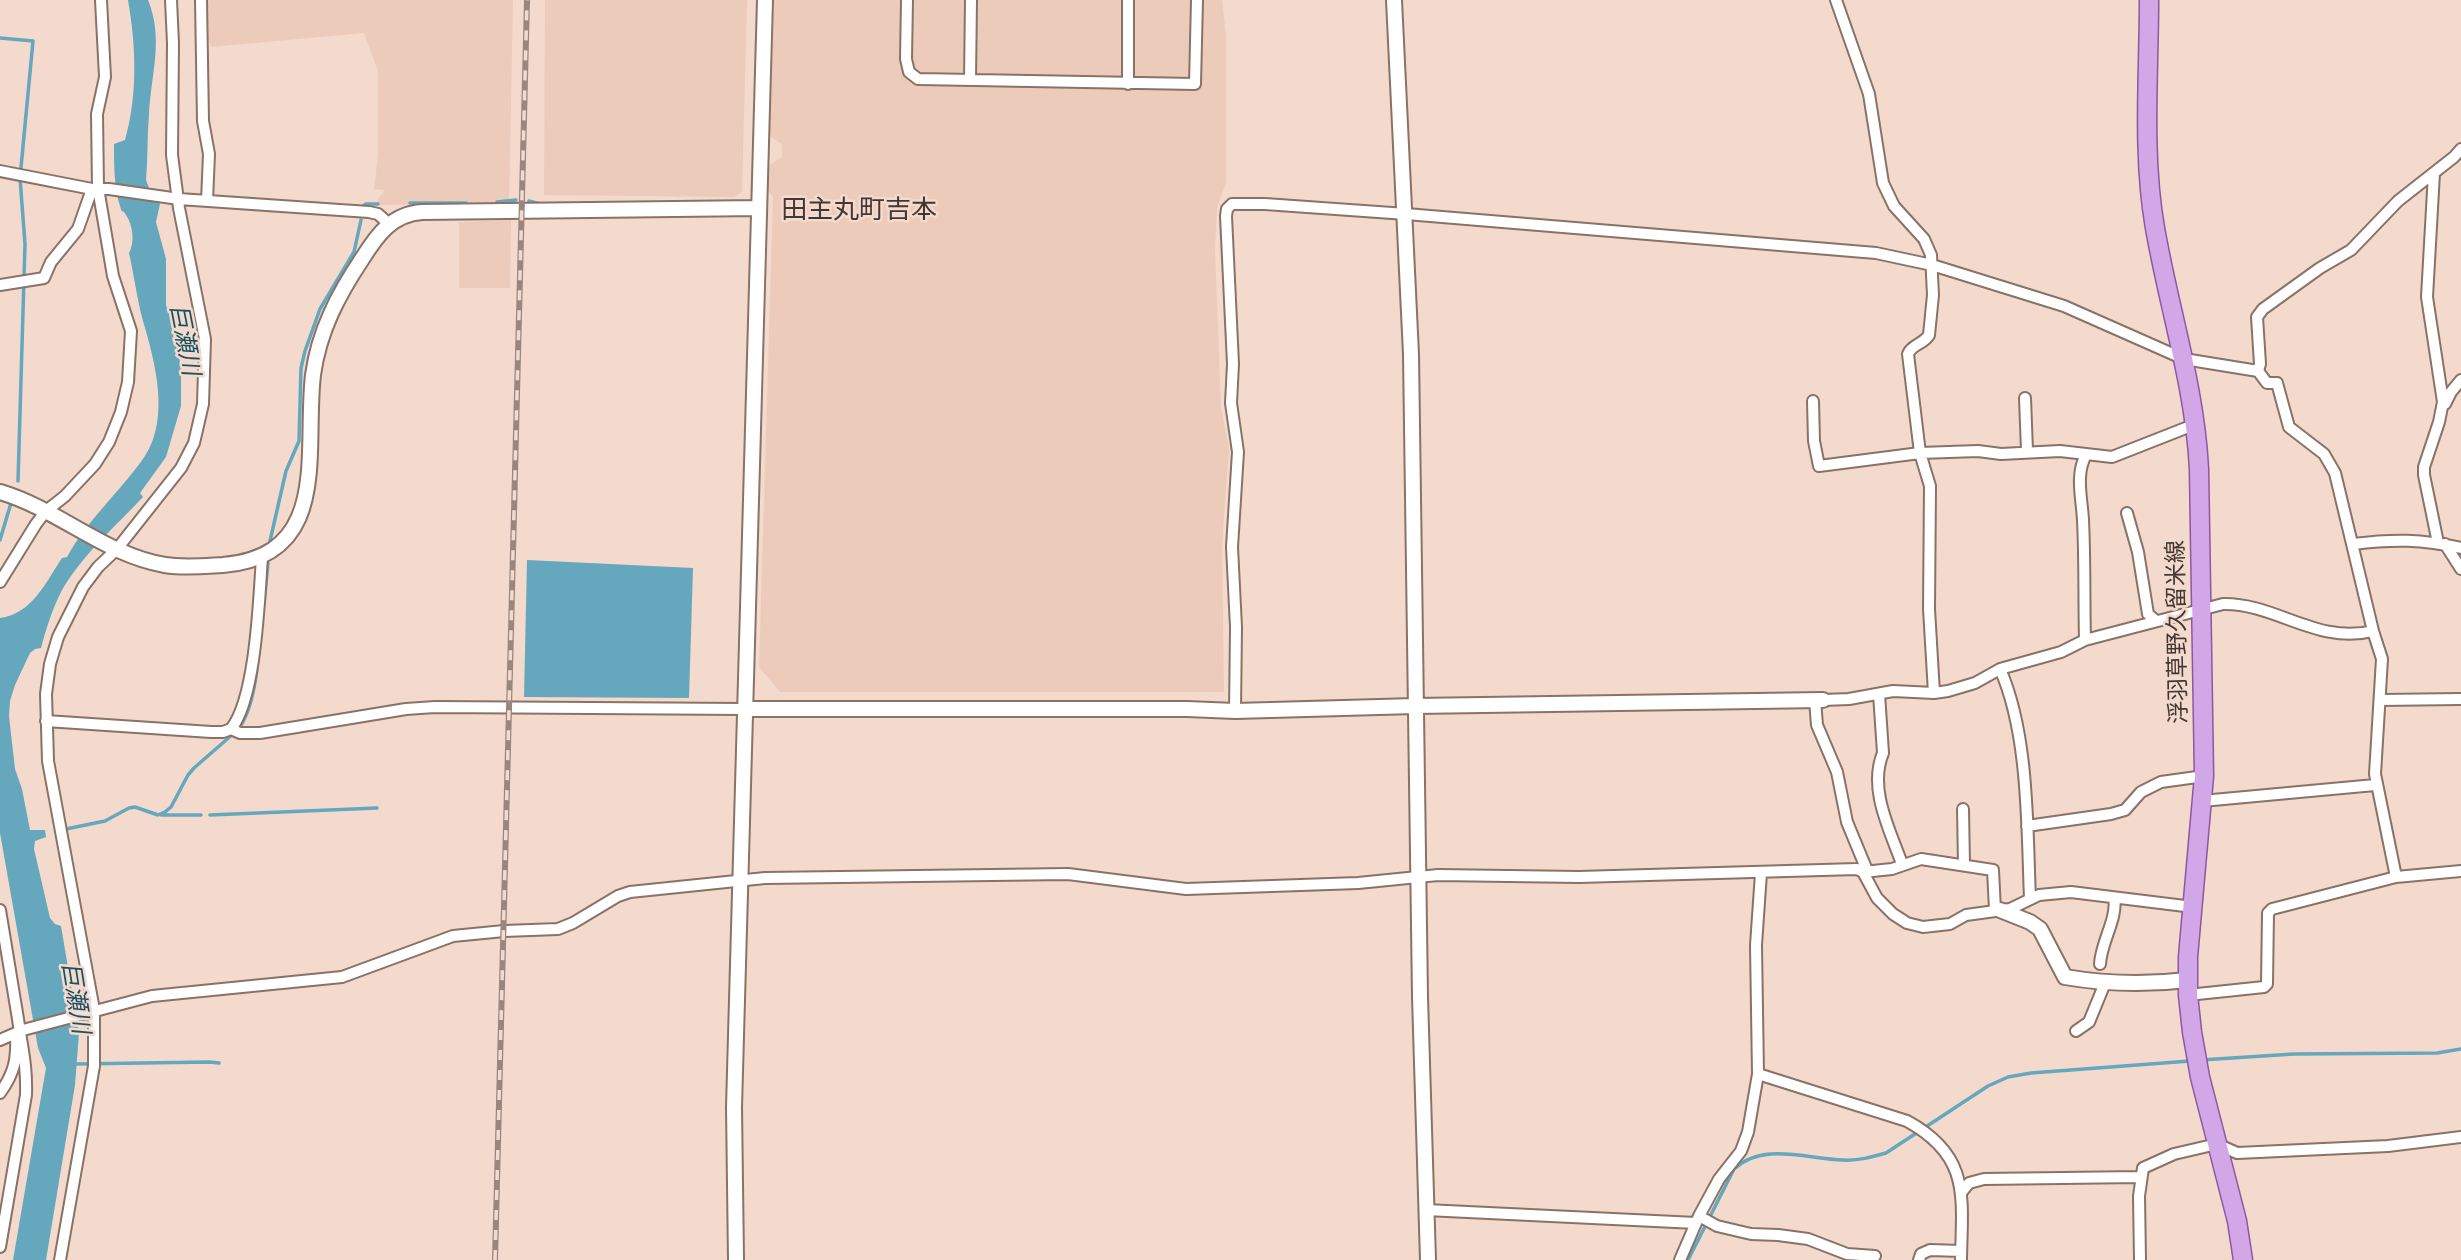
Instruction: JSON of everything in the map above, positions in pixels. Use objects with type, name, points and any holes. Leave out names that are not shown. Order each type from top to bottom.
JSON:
[{"type":"main road","name":"浮羽草野久留米線","points":[[2149,0],[2151,202],[2196,424],[2204,776],[2188,988],[2197,1059],[2237,1221],[2243,1260]]},
{"type":"street","points":[[0,582],[20,547],[95,464],[109,442],[121,412],[128,382],[131,331],[113,276],[100,189],[97,114],[104,77],[101,0]]},
{"type":"street","points":[[60,1260],[94,1062],[92,1011],[48,761],[46,694],[50,664],[58,637],[83,587],[181,468],[200,424],[204,392],[205,339],[177,199],[172,155],[171,0]]},
{"type":"street","points":[[201,0],[203,121],[209,154],[207,201]]},
{"type":"street","points":[[736,1260],[734,1107],[765,0]]},
{"type":"street","points":[[907,0],[906,59],[909,72],[918,79],[1128,84],[1195,84],[1197,0]]},
{"type":"street","points":[[970,80],[971,0]]},
{"type":"street","points":[[1128,0],[1128,84]]},
{"type":"street","points":[[1394,0],[1411,354],[1418,877],[1428,1260]]},
{"type":"street","points":[[1836,0],[1869,94],[1883,183],[1894,206],[1924,239],[1931,255],[1933,295],[1929,335],[1910,348],[1908,354],[1920,453],[1930,486],[1929,609],[1934,693]]},
{"type":"street","points":[[2258,371],[2260,364],[2257,317],[2263,309],[2320,268],[2351,250],[2398,201],[2454,158],[2461,149]]},
{"type":"street","points":[[0,171],[100,189],[177,199],[369,212],[378,214],[389,224]]},
{"type":"street","points":[[2434,173],[2427,297],[2442,388],[2441,413]]},
{"type":"street","points":[[0,285],[44,278],[51,262],[78,229],[100,189]]},
{"type":"street","points":[[1235,711],[1236,627],[1232,547],[1238,452],[1231,403],[1234,364],[1227,209],[1233,204],[1406,214],[1876,253],[1932,265],[2064,306],[2184,359],[2258,371],[2267,383],[2277,383],[2289,427],[2324,454],[2335,473],[2382,659],[2375,785],[2396,877]]},
{"type":"street","points":[[0,492],[49,513],[115,548],[149,561],[185,566],[232,564],[262,557],[287,538],[303,512],[307,492],[313,375],[323,331],[341,292],[369,248],[389,224],[399,217],[422,212],[759,208]]},
{"type":"street","points":[[2461,380],[2451,392],[2441,413],[2424,467],[2424,484],[2441,544],[2461,569]]},
{"type":"street","points":[[2025,398],[2027,451]]},
{"type":"street","points":[[1813,401],[1814,441],[1819,466],[1920,453],[1978,451],[2001,454],[2060,451],[2112,457],[2196,424]]},
{"type":"street","points":[[2085,640],[2083,518],[2080,493],[2081,463],[2086,455]]},
{"type":"street","points":[[2127,513],[2138,552],[2148,614],[2155,621]]},
{"type":"street","points":[[2353,544],[2402,539],[2461,548]]},
{"type":"street","points":[[235,731],[249,681],[262,557]]},
{"type":"street","points":[[46,721],[223,732],[279,731],[384,712],[435,707],[1235,711],[1849,699],[1893,691],[1934,693],[1975,683],[2000,670],[2061,652],[2085,640],[2101,638],[2223,604],[2239,604],[2330,634],[2373,631]]},
{"type":"street","points":[[2000,670],[2013,703],[2022,766],[2030,899]]},
{"type":"street","points":[[1879,694],[1884,753],[1880,761],[1878,791],[1902,864]]},
{"type":"street","points":[[2380,700],[2461,699]]},
{"type":"street","points":[[1819,700],[1817,725],[1837,772],[1847,821],[1866,868],[1863,872]]},
{"type":"street","points":[[2027,825],[2111,814],[2125,810],[2141,792],[2161,782],[2204,776]]},
{"type":"street","points":[[2203,801],[2375,785]]},
{"type":"street","points":[[1963,809],[1964,865]]},
{"type":"street","points":[[0,1040],[19,1032],[152,996],[342,977],[453,936],[558,929],[631,891],[741,880],[1068,874],[1186,888],[1358,883],[1438,875],[1579,877],[1857,869],[1863,872],[1892,869],[1921,859],[1993,870],[1997,910]]},
{"type":"street","points":[[1997,910],[2030,922],[2040,929],[2065,977],[2105,983],[2165,983],[2188,988],[2264,987],[2267,985],[2268,913],[2272,909],[2396,877],[2461,871]]},
{"type":"street","points":[[1863,872],[1877,898],[1893,914],[1907,923],[1923,927],[1938,927],[1966,915],[2010,909],[2039,895],[2071,892],[2193,907]]},
{"type":"street","points":[[1680,1260],[1719,1179],[1741,1151],[1748,1132],[1759,1074],[1756,945],[1761,873]]},
{"type":"street","points":[[2100,964],[2107,931],[2116,908],[2114,898]]},
{"type":"street","points":[[0,910],[19,1032],[25,1053],[26,1095],[0,1247]]},
{"type":"street","points":[[2076,1031],[2089,1022],[2105,983]]},
{"type":"street","points":[[0,1093],[13,1071],[19,1032]]},
{"type":"street","points":[[1759,1074],[1880,1112],[1924,1131],[1941,1146],[1954,1165],[1961,1186],[1961,1255],[1930,1250],[1922,1254],[1919,1260]]},
{"type":"street","points":[[2140,1260],[2140,1177],[2143,1167],[2154,1162],[2186,1150],[2217,1144],[2237,1153],[2388,1146],[2461,1137]]},
{"type":"street","points":[[1961,1193],[1969,1183],[1984,1179],[2140,1177]]},
{"type":"street","points":[[1426,1210],[1699,1219],[1751,1234],[1808,1240],[1847,1254],[1875,1255]]},
{"type":"shaded area","points":[[206,0],[513,0],[509,204],[377,205],[385,190],[374,189],[378,155],[378,71],[364,33],[211,47],[206,31]]},
{"type":"shaded area","points":[[545,0],[747,0],[742,192],[734,197],[544,195]]},
{"type":"shaded area","points":[[770,0],[1222,0],[1226,36],[1226,183],[1217,208],[1215,250],[1221,407],[1229,448],[1222,546],[1224,692],[780,692],[759,667],[773,197],[765,187],[769,165],[782,157],[782,144],[771,137],[767,126]]},
{"type":"shaded area","points":[[511,220],[510,288],[459,288],[459,222]]},
{"type":"water","points":[[128,0],[148,0],[155,29],[146,180],[160,204],[156,222],[166,259],[166,306],[175,319],[181,372],[181,406],[166,457],[140,493],[143,497],[88,554],[69,579],[55,606],[41,648],[30,653],[10,701],[15,769],[30,830],[45,830],[46,837],[35,841],[34,849],[50,918],[61,926],[79,1033],[75,1085],[46,1260],[13,1260],[46,1068],[38,1048],[0,833],[0,618],[21,610],[37,595],[62,558],[67,557],[84,531],[145,456],[153,441],[157,424],[158,389],[129,253],[133,239],[132,229],[121,209],[115,176],[114,144],[125,140],[134,88],[133,35]]},
{"type":"water","points":[[527,560],[693,568],[689,698],[524,697]]},
{"type":"waterway","points":[[0,38],[33,41],[20,178],[25,244],[18,481]]},
{"type":"waterway","points":[[497,202],[516,200]]},
{"type":"waterway","points":[[529,201],[540,204]]},
{"type":"waterway","points":[[410,203],[466,203]]},
{"type":"waterway","points":[[363,206],[378,204]]},
{"type":"waterway","points":[[270,541],[286,471],[299,441],[301,368],[305,351],[320,309],[354,252],[361,220]]},
{"type":"waterway","points":[[0,540],[11,503]]},
{"type":"waterway","points":[[264,603],[268,563]]},
{"type":"waterway","points":[[239,728],[255,686],[258,659]]},
{"type":"waterway","points":[[66,829],[105,821],[129,808],[135,807],[158,815],[165,812],[171,807],[194,768],[233,734]]},
{"type":"waterway","points":[[210,815],[377,808]]},
{"type":"waterway","points":[[161,815],[201,815]]},
{"type":"waterway","points":[[2201,1060],[2294,1054],[2437,1053],[2461,1049]]},
{"type":"waterway","points":[[1688,1260],[1734,1169],[1758,1156],[1786,1154],[1829,1159],[1865,1158],[1886,1153],[1988,1086],[2008,1077],[2190,1061]]},
{"type":"waterway","points":[[75,1064],[219,1063]]},
{"type":"railway","points":[[495,1260],[527,0]]},
{"type":"district","name":"田主丸町吉本","points":[[859,211]]},
{"type":"water label","name":"巨瀬川","points":[[184,340]]},
{"type":"water label","name":"巨瀬川","points":[[75,998]]}]
